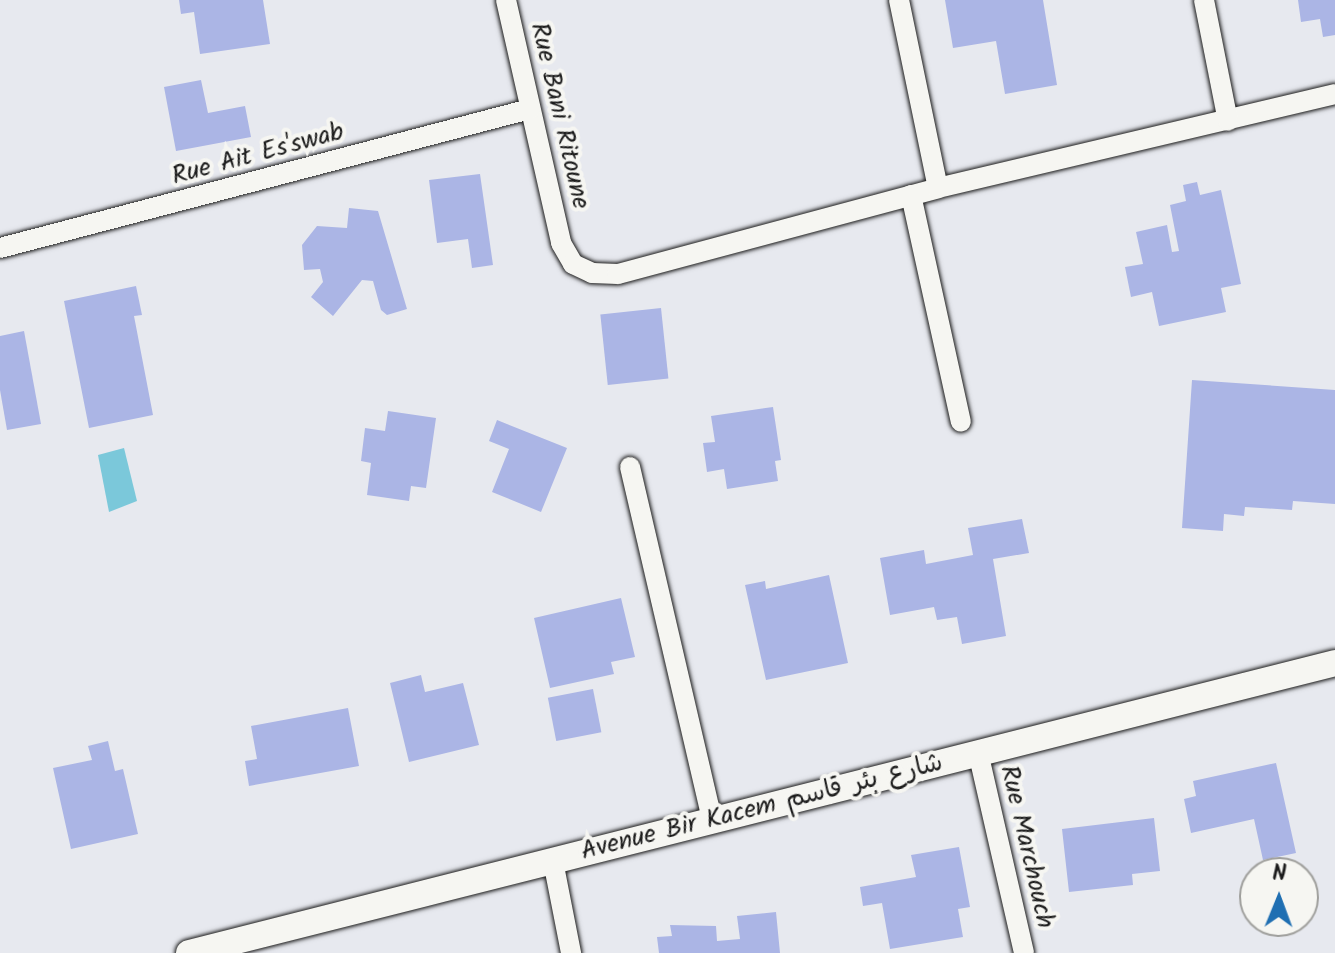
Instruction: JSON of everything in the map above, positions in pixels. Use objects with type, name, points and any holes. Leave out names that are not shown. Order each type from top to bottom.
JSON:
[{"type":"street","name":"Rue Bani Ritoune","points":[[506,0],[561,243],[573,264],[592,273],[618,274],[911,195]]},
{"type":"street","points":[[899,0],[938,188]]},
{"type":"street","points":[[1204,0],[1228,121]]},
{"type":"street","points":[[961,422],[911,195],[1335,94]]},
{"type":"street","name":"Rue Ait Es'swab","points":[[0,248],[530,109]]},
{"type":"street","points":[[630,467],[712,819]]},
{"type":"street","name":"Avenue Bir Kacem شارع بئر قاسم","points":[[189,953],[1335,663]]},
{"type":"street","name":"Rue Marchouch","points":[[978,752],[1024,953]]},
{"type":"street","points":[[553,861],[571,953]]},
{"type":"water","points":[[124,448],[137,501],[109,512],[98,455]]},
{"type":"building","points":[[179,0],[263,0],[270,44],[200,54],[194,12],[181,14]]},
{"type":"building","points":[[945,0],[1043,0],[1057,85],[1005,94],[996,41],[953,48]]},
{"type":"building","points":[[1298,0],[1335,0],[1335,35],[1323,37],[1320,19],[1301,22]]},
{"type":"building","points":[[201,80],[208,113],[245,106],[251,137],[176,151],[164,87]]},
{"type":"building","points":[[480,174],[493,265],[472,268],[468,239],[437,243],[429,180]]},
{"type":"building","points":[[1197,182],[1200,195],[1221,190],[1241,284],[1221,288],[1226,312],[1159,326],[1152,292],[1131,297],[1125,267],[1143,264],[1136,232],[1167,225],[1172,252],[1179,251],[1170,205],[1186,201],[1183,185]]},
{"type":"building","points":[[349,208],[378,211],[407,309],[387,315],[381,310],[373,281],[362,280],[333,316],[311,297],[323,282],[320,269],[304,270],[302,245],[317,226],[347,228]]},
{"type":"building","points":[[136,286],[142,315],[134,316],[153,415],[89,428],[64,301]]},
{"type":"building","points":[[661,308],[668,379],[608,385],[600,314]]},
{"type":"building","points":[[24,331],[41,424],[7,430],[0,390],[0,336]]},
{"type":"building","points":[[1192,380],[1335,390],[1335,504],[1293,501],[1292,510],[1245,507],[1244,516],[1224,514],[1223,531],[1182,528]]},
{"type":"building","points":[[773,407],[781,460],[775,461],[778,481],[727,489],[724,469],[707,472],[703,443],[715,442],[711,416]]},
{"type":"building","points":[[388,411],[436,418],[426,488],[411,486],[409,501],[367,495],[371,463],[361,461],[365,428],[385,431]]},
{"type":"building","points":[[497,420],[567,448],[541,512],[492,492],[509,449],[489,441]]},
{"type":"building","points":[[1022,519],[1029,553],[993,559],[1006,636],[962,644],[957,617],[937,620],[934,607],[890,615],[880,558],[924,550],[926,564],[973,555],[968,528]]},
{"type":"building","points":[[829,575],[848,663],[766,680],[745,585],[765,581],[766,589]]},
{"type":"building","points":[[621,598],[635,657],[611,662],[614,674],[550,688],[534,618]]},
{"type":"building","points":[[421,675],[425,692],[463,683],[479,745],[409,762],[390,683]]},
{"type":"building","points":[[593,689],[601,732],[556,741],[548,698]]},
{"type":"building","points":[[348,708],[359,766],[249,786],[245,761],[257,759],[251,726]]},
{"type":"building","points":[[108,741],[115,771],[123,769],[138,834],[71,849],[53,768],[92,760],[88,746]]},
{"type":"building","points":[[1276,763],[1296,853],[1262,857],[1254,819],[1191,833],[1184,799],[1196,796],[1193,781]]},
{"type":"building","points":[[1154,818],[1160,871],[1132,874],[1133,885],[1069,892],[1062,829]]},
{"type":"building","points":[[959,847],[970,907],[958,909],[963,937],[890,949],[882,903],[863,906],[860,887],[916,877],[911,855]]},
{"type":"building","points":[[776,912],[780,953],[659,953],[657,937],[672,936],[670,925],[716,926],[717,941],[740,939],[737,916]]}]
